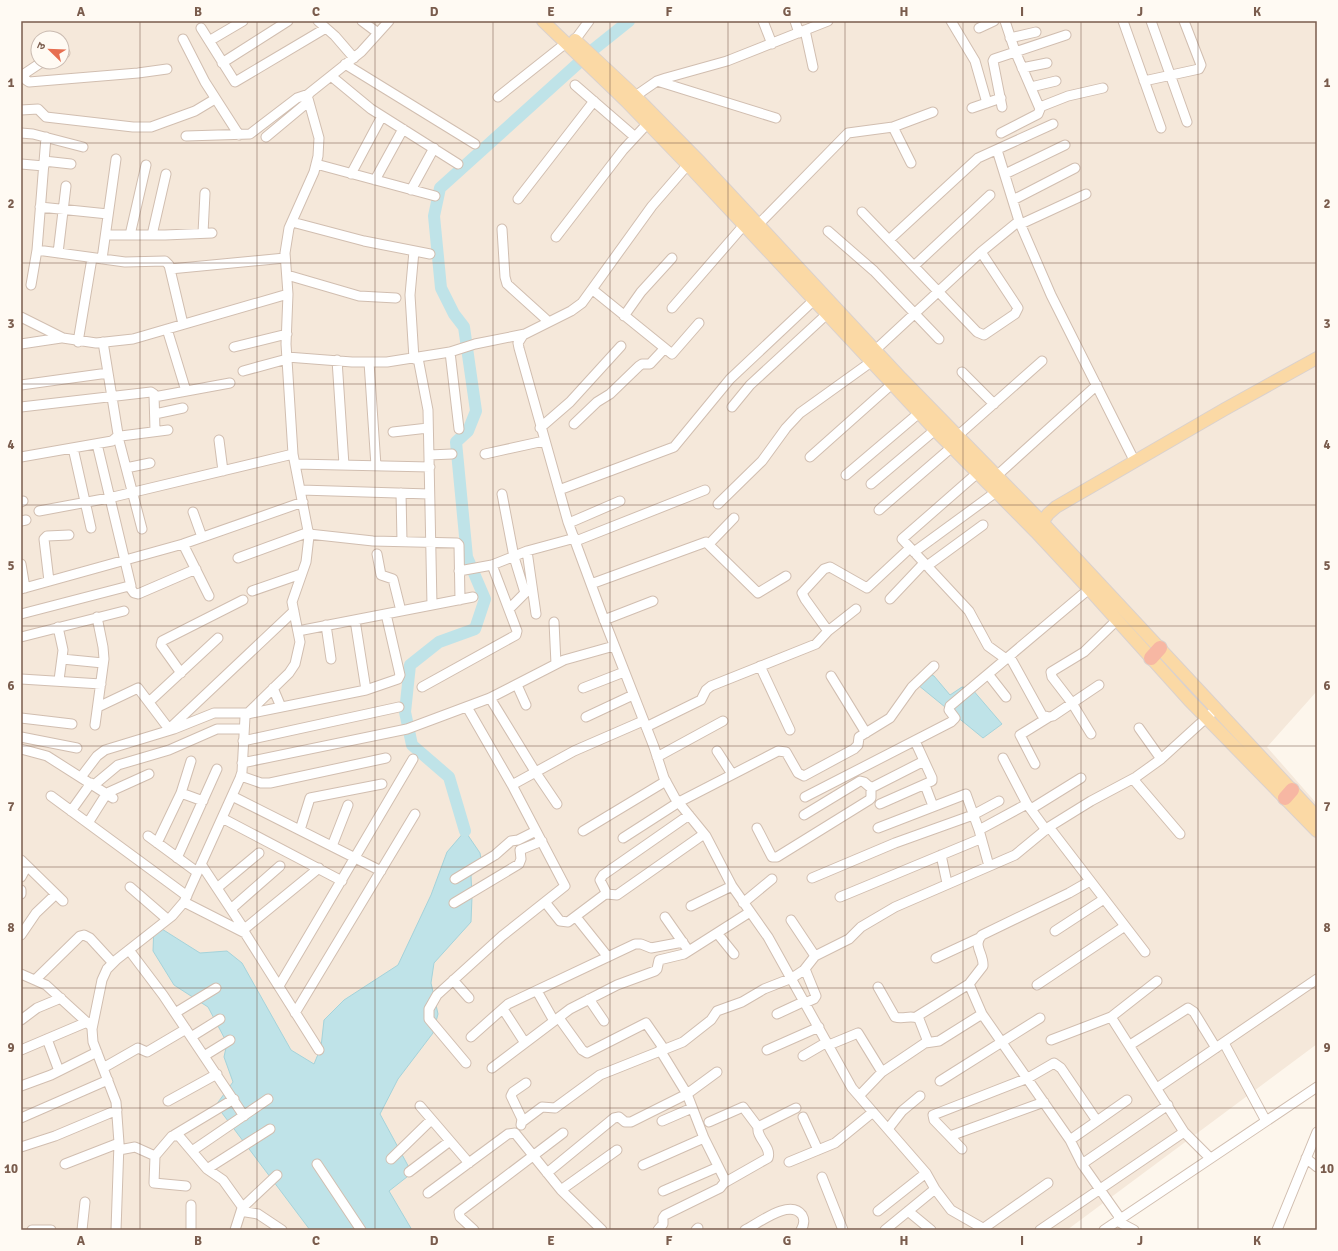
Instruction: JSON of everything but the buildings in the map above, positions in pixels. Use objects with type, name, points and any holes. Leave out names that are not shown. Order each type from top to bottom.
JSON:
[{"type":"main road","points":[[544,21],[574,45],[592,62],[691,160],[814,300],[871,356],[892,384],[935,430],[953,443]]},
{"type":"main road","points":[[555,21],[574,45]]},
{"type":"main road","points":[[631,99],[648,124],[691,160]]},
{"type":"main road","points":[[751,227],[953,443],[982,469],[994,484],[1039,528],[1156,653],[1206,717],[1289,794],[1317,817]]},
{"type":"main road","points":[[1039,528],[1048,514],[1056,507],[1134,460],[1317,358]]},
{"type":"main road","points":[[1039,528],[1089,589],[1117,620],[1156,653],[1216,709],[1289,794],[1317,831]]},
{"type":"street","points":[[209,41],[243,21]]},
{"type":"street","points":[[222,63],[288,21]]},
{"type":"street","points":[[318,21],[354,58]]},
{"type":"street","points":[[362,21],[378,33]]},
{"type":"street","points":[[266,137],[331,76],[354,58],[389,21]]},
{"type":"street","points":[[498,97],[574,45],[589,21]]},
{"type":"street","points":[[763,21],[772,44]]},
{"type":"street","points":[[795,21],[802,31],[813,67]]},
{"type":"street","points":[[631,99],[657,81],[727,61],[827,21]]},
{"type":"street","points":[[951,21],[975,61],[987,103]]},
{"type":"street","points":[[979,28],[994,21]]},
{"type":"street","points":[[1000,133],[1040,112],[1040,107],[1015,51],[1005,21]]},
{"type":"street","points":[[1123,21],[1161,128]]},
{"type":"street","points":[[1151,21],[1186,122]]},
{"type":"street","points":[[1144,81],[1197,70],[1201,65],[1184,21]]},
{"type":"street","points":[[201,28],[222,63],[234,81],[237,82],[326,28]]},
{"type":"street","points":[[1010,38],[1036,32]]},
{"type":"street","points":[[972,108],[987,103],[1002,103],[993,61],[1015,51],[1066,35]]},
{"type":"street","points":[[183,38],[202,78],[239,135]]},
{"type":"street","points":[[1022,68],[1047,63]]},
{"type":"street","points":[[345,64],[475,144]]},
{"type":"street","points":[[31,70],[22,76],[29,82],[138,73],[167,69]]},
{"type":"street","points":[[331,76],[382,116],[458,164]]},
{"type":"street","points":[[657,81],[776,118]]},
{"type":"street","points":[[1031,87],[1056,81]]},
{"type":"street","points":[[575,85],[635,137]]},
{"type":"street","points":[[1040,107],[1068,96],[1103,88]]},
{"type":"street","points":[[186,136],[239,135],[254,132],[297,98],[308,98]]},
{"type":"street","points":[[116,1230],[119,1146],[116,1102],[93,1042],[90,1024],[102,980],[107,969],[113,963],[167,919],[185,899],[241,776],[244,729],[247,713],[290,673],[295,664],[300,642],[294,611],[293,594],[308,551],[309,533],[293,454],[286,334],[288,294],[285,258],[289,228],[316,164],[319,138],[308,98]]},
{"type":"street","points":[[21,110],[38,109],[46,117],[148,127],[195,112],[215,99]]},
{"type":"street","points":[[518,199],[594,101]]},
{"type":"street","points":[[672,308],[751,227],[848,134],[893,127],[933,112]]},
{"type":"street","points":[[351,174],[382,116]]},
{"type":"street","points":[[556,237],[635,137],[648,124]]},
{"type":"street","points":[[889,240],[974,161],[1053,124]]},
{"type":"street","points":[[893,127],[910,163]]},
{"type":"street","points":[[375,180],[403,129]]},
{"type":"street","points":[[21,133],[46,137],[82,147]]},
{"type":"street","points":[[31,285],[37,250],[46,137]]},
{"type":"street","points":[[1005,174],[1065,145]]},
{"type":"street","points":[[411,190],[434,148]]},
{"type":"street","points":[[997,150],[1020,223],[1051,295],[1098,385],[1134,460]]},
{"type":"street","points":[[102,259],[116,159]]},
{"type":"street","points":[[243,372],[287,358],[369,362],[416,359],[450,352],[465,346],[525,334],[571,311],[582,303],[593,290],[652,206],[691,160]]},
{"type":"street","points":[[21,164],[71,164]]},
{"type":"street","points":[[316,164],[435,196]]},
{"type":"street","points":[[130,235],[146,165]]},
{"type":"street","points":[[1013,200],[1075,168]]},
{"type":"street","points":[[152,235],[166,174]]},
{"type":"street","points":[[58,253],[66,186]]},
{"type":"street","points":[[106,235],[207,233],[205,193]]},
{"type":"street","points":[[718,504],[762,461],[786,428],[800,413],[871,356],[981,252],[1020,223],[1086,194]]},
{"type":"street","points":[[914,266],[990,195]]},
{"type":"street","points":[[40,207],[108,214]]},
{"type":"street","points":[[862,212],[980,334],[987,333],[1015,314],[1018,308],[981,252]]},
{"type":"street","points":[[292,222],[364,241],[430,254]]},
{"type":"street","points":[[502,229],[504,277],[507,284],[549,322]]},
{"type":"street","points":[[828,231],[874,271],[939,339]]},
{"type":"street","points":[[37,250],[130,262],[162,260],[168,263],[183,324]]},
{"type":"street","points":[[414,251],[410,295],[416,359],[427,406],[430,467],[429,542],[432,605]]},
{"type":"street","points":[[78,342],[92,258]]},
{"type":"street","points":[[170,269],[285,258]]},
{"type":"street","points":[[624,316],[641,292],[672,258]]},
{"type":"street","points":[[286,275],[359,296],[396,298]]},
{"type":"street","points":[[593,290],[672,354],[699,323]]},
{"type":"street","points":[[21,317],[63,338],[78,342],[103,342],[133,339],[288,294]]},
{"type":"street","points":[[559,490],[674,447],[730,379],[814,300]]},
{"type":"street","points":[[732,408],[750,385],[827,314]]},
{"type":"street","points":[[167,329],[186,391]]},
{"type":"street","points":[[234,347],[286,334]]},
{"type":"street","points":[[525,334],[520,339],[518,348],[540,428],[569,523],[604,620],[666,782],[679,802],[704,834],[732,886],[768,937],[852,1088],[926,1173],[935,1189],[951,1210],[985,1229],[1048,1183]]},
{"type":"street","points":[[21,344],[63,338]]},
{"type":"street","points":[[103,342],[117,432],[142,529]]},
{"type":"street","points":[[540,428],[570,402],[621,346]]},
{"type":"street","points":[[574,424],[597,402],[610,394],[639,366],[642,364],[650,364],[664,349]]},
{"type":"street","points":[[450,352],[459,428]]},
{"type":"street","points":[[337,360],[344,465]]},
{"type":"street","points":[[879,510],[1042,361]]},
{"type":"street","points":[[369,362],[376,466]]},
{"type":"street","points":[[962,372],[994,404]]},
{"type":"street","points":[[21,385],[108,373]]},
{"type":"street","points":[[154,397],[230,383]]},
{"type":"street","points":[[810,457],[892,384]]},
{"type":"street","points":[[828,631],[802,593],[824,569],[830,567],[867,588],[994,484],[1098,385]]},
{"type":"street","points":[[21,407],[151,392],[154,397],[156,431]]},
{"type":"street","points":[[155,414],[183,408]]},
{"type":"street","points":[[846,475],[919,413]]},
{"type":"street","points":[[393,432],[428,428]]},
{"type":"street","points":[[21,457],[112,441],[119,436],[168,430]]},
{"type":"street","points":[[871,484],[935,430]]},
{"type":"street","points":[[219,440],[223,471]]},
{"type":"street","points":[[485,454],[544,441]]},
{"type":"street","points":[[97,444],[109,498],[134,593],[138,594],[196,569]]},
{"type":"street","points":[[73,448],[90,528]]},
{"type":"street","points":[[39,511],[109,498],[293,454]]},
{"type":"street","points":[[429,455],[452,454]]},
{"type":"street","points":[[126,468],[150,463]]},
{"type":"street","points":[[295,464],[430,467]]},
{"type":"street","points":[[982,469],[904,536],[904,542],[968,611],[988,646],[1008,658],[1042,715],[1049,718]]},
{"type":"street","points":[[301,490],[429,494]]},
{"type":"street","points":[[459,571],[492,565],[527,551],[575,540],[705,490]]},
{"type":"street","points":[[401,493],[402,541]]},
{"type":"street","points":[[502,494],[514,556],[526,593],[509,609]]},
{"type":"street","points":[[569,523],[620,501]]},
{"type":"street","points":[[21,564],[23,588],[126,561],[183,544],[303,502]]},
{"type":"street","points":[[193,512],[202,537]]},
{"type":"street","points":[[709,544],[734,518]]},
{"type":"street","points":[[890,599],[926,565],[983,525]]},
{"type":"street","points":[[238,558],[309,533],[373,540],[458,544],[460,600]]},
{"type":"street","points":[[49,582],[44,539],[47,536],[68,535]]},
{"type":"street","points":[[591,584],[703,543],[709,544],[758,593],[786,576]]},
{"type":"street","points":[[183,544],[209,596]]},
{"type":"street","points":[[527,551],[536,614]]},
{"type":"street","points":[[377,554],[381,575],[393,579],[401,611]]},
{"type":"street","points":[[422,687],[516,635],[517,632],[492,565]]},
{"type":"street","points":[[252,591],[301,574]]},
{"type":"street","points":[[21,614],[131,586]]},
{"type":"street","points":[[805,797],[953,721],[955,718],[949,710],[950,706],[1089,589]]},
{"type":"street","points":[[298,631],[473,597]]},
{"type":"street","points":[[181,673],[161,646],[162,641],[243,600]]},
{"type":"street","points":[[604,620],[653,601]]},
{"type":"street","points":[[512,785],[580,748],[645,724],[701,700],[708,687],[816,644],[828,631],[856,609]]},
{"type":"street","points":[[21,637],[124,611]]},
{"type":"street","points":[[167,730],[294,611]]},
{"type":"street","points":[[81,777],[97,756],[105,750],[214,713],[247,713],[281,707],[366,690],[400,678],[386,614]]},
{"type":"street","points":[[95,725],[103,663],[103,647],[97,618]]},
{"type":"street","points":[[355,620],[366,690]]},
{"type":"street","points":[[1091,734],[1072,703],[1052,677],[1051,672],[1084,652],[1117,620]]},
{"type":"street","points":[[554,622],[556,664]]},
{"type":"street","points":[[326,625],[332,659]]},
{"type":"street","points":[[58,627],[62,644],[62,659],[59,680]]},
{"type":"street","points":[[149,702],[218,638]]},
{"type":"street","points":[[242,763],[407,730],[490,698],[556,664],[614,646]]},
{"type":"street","points":[[62,659],[103,663]]},
{"type":"street","points":[[760,666],[790,730]]},
{"type":"street","points":[[622,838],[679,802],[781,750],[788,754],[798,773],[804,776],[857,747],[858,739],[894,714],[912,687],[934,666]]},
{"type":"street","points":[[584,688],[624,672]]},
{"type":"street","points":[[988,674],[1006,697]]},
{"type":"street","points":[[831,676],[866,733]]},
{"type":"street","points":[[21,678],[101,684]]},
{"type":"street","points":[[517,685],[526,705]]},
{"type":"street","points":[[1035,764],[1020,735],[1099,685]]},
{"type":"street","points":[[98,707],[138,688],[167,730]]},
{"type":"street","points":[[273,688],[281,707]]},
{"type":"street","points":[[586,717],[633,695]]},
{"type":"street","points":[[490,698],[557,804]]},
{"type":"street","points":[[243,741],[399,707]]},
{"type":"street","points":[[466,1064],[428,1016],[429,1009],[435,997],[502,936],[563,889],[565,883],[512,785],[467,707]]},
{"type":"street","points":[[517,1134],[522,1122],[542,1106],[555,1108],[600,1075],[686,1040],[711,1020],[717,1011],[742,1002],[764,989],[792,978],[805,969],[816,956],[849,939],[861,927],[895,907],[1014,855],[1047,828],[1091,801],[1133,779],[1161,759],[1216,709]]},
{"type":"street","points":[[21,718],[72,724]]},
{"type":"street","points":[[657,757],[723,721]]},
{"type":"street","points":[[1139,728],[1161,759]]},
{"type":"street","points":[[72,812],[92,784],[122,764],[169,750],[217,729],[244,729]]},
{"type":"street","points":[[21,737],[77,748]]},
{"type":"street","points":[[880,804],[930,783],[932,778],[915,741]]},
{"type":"street","points":[[21,749],[47,756],[110,795]]},
{"type":"street","points":[[717,751],[732,774]]},
{"type":"street","points":[[241,776],[270,783],[386,758]]},
{"type":"street","points":[[1004,758],[1029,807],[1090,880],[1145,952]]},
{"type":"street","points":[[279,986],[413,759]]},
{"type":"street","points":[[157,843],[181,793],[191,761]]},
{"type":"street","points":[[870,788],[924,761]]},
{"type":"street","points":[[177,858],[217,769]]},
{"type":"street","points":[[88,823],[110,795],[149,774]]},
{"type":"street","points":[[840,897],[941,855],[1081,778]]},
{"type":"street","points":[[1133,779],[1180,834]]},
{"type":"street","points":[[757,828],[772,857],[777,857],[869,800],[871,798],[870,788],[864,782],[860,781],[804,815]]},
{"type":"street","points":[[583,831],[666,782]]},
{"type":"street","points":[[300,830],[310,798],[382,784]]},
{"type":"street","points":[[925,785],[933,806]]},
{"type":"street","points":[[181,793],[203,801]]},
{"type":"street","points":[[878,828],[966,794],[989,866]]},
{"type":"street","points":[[51,796],[185,899],[243,930]]},
{"type":"street","points":[[232,796],[381,871]]},
{"type":"street","points":[[812,878],[898,842],[973,815],[999,801]]},
{"type":"street","points":[[332,846],[348,805]]},
{"type":"street","points":[[296,1013],[415,814]]},
{"type":"street","points":[[607,894],[600,883],[601,877],[689,815]]},
{"type":"street","points":[[222,818],[342,881]]},
{"type":"street","points":[[455,880],[495,854],[512,840],[518,840],[536,831]]},
{"type":"street","points":[[546,902],[562,923],[568,922],[607,894],[617,894],[704,834]]},
{"type":"street","points":[[148,836],[177,858],[199,868],[217,888],[319,1050]]},
{"type":"street","points":[[454,903],[519,864],[521,859],[520,850],[542,841]]},
{"type":"street","points":[[217,888],[259,853]]},
{"type":"street","points":[[941,855],[947,883]]},
{"type":"street","points":[[21,877],[24,863]]},
{"type":"street","points":[[24,863],[64,901]]},
{"type":"street","points":[[231,909],[280,866]]},
{"type":"street","points":[[243,930],[319,868]]},
{"type":"street","points":[[744,903],[772,880]]},
{"type":"street","points":[[936,958],[1069,893],[1090,880]]},
{"type":"street","points":[[691,906],[732,886]]},
{"type":"street","points":[[130,887],[167,919]]},
{"type":"street","points":[[21,935],[36,913],[56,894]]},
{"type":"street","points":[[1055,931],[1104,899]]},
{"type":"street","points":[[492,1068],[570,1009],[617,985],[655,971],[659,960],[680,955],[689,951],[750,912]]},
{"type":"street","points":[[665,916],[689,951]]},
{"type":"street","points":[[576,917],[608,957]]},
{"type":"street","points":[[791,920],[816,956]]},
{"type":"street","points":[[1037,985],[1125,926]]},
{"type":"street","points":[[717,933],[734,954]]},
{"type":"street","points":[[35,980],[80,936],[84,935],[90,938],[113,963]]},
{"type":"street","points":[[878,987],[895,1017],[916,1017],[970,984],[983,966],[978,945],[979,938]]},
{"type":"street","points":[[471,1037],[511,1003],[638,943],[651,948],[683,942]]},
{"type":"street","points":[[129,950],[189,1033],[244,1116]]},
{"type":"street","points":[[777,1014],[814,999],[816,996],[805,969]]},
{"type":"street","points":[[21,974],[46,986],[90,1024]]},
{"type":"street","points":[[1157,1088],[1317,979]]},
{"type":"street","points":[[453,980],[469,998]]},
{"type":"street","points":[[1051,1040],[1112,1017],[1157,981]]},
{"type":"street","points":[[970,984],[982,1014],[1070,1140],[1082,1164],[1119,1219],[1134,1230]]},
{"type":"street","points":[[175,1013],[216,988]]},
{"type":"street","points":[[537,991],[557,1020],[582,1050],[587,1053],[646,1023],[687,1094],[704,1138],[725,1180],[724,1183]]},
{"type":"street","points":[[21,1020],[37,1008],[60,998]]},
{"type":"street","points":[[590,999],[604,1021]]},
{"type":"street","points":[[1130,1045],[1188,1008],[1194,1012],[1220,1046],[1266,1121]]},
{"type":"street","points":[[503,1009],[525,1043]]},
{"type":"street","points":[[859,1096],[882,1072],[928,1042],[939,1041],[982,1014]]},
{"type":"street","points":[[916,1017],[920,1021],[928,1042]]},
{"type":"street","points":[[1112,1017],[1184,1132],[1210,1158]]},
{"type":"street","points":[[940,1081],[1040,1018]]},
{"type":"street","points":[[103,1068],[138,1048],[145,1052],[149,1051],[220,1019]]},
{"type":"street","points":[[21,1050],[90,1024]]},
{"type":"street","points":[[767,1050],[818,1027]]},
{"type":"street","points":[[803,1056],[828,1044],[858,1033],[882,1072]]},
{"type":"street","points":[[47,1039],[60,1071]]},
{"type":"street","points":[[204,1056],[230,1040]]},
{"type":"street","points":[[21,1086],[60,1071],[97,1052]]},
{"type":"street","points":[[962,1149],[934,1120],[933,1115],[1028,1078],[1050,1064],[1057,1064],[1061,1068],[1097,1121]]},
{"type":"street","points":[[547,1173],[616,1116],[625,1122],[631,1122],[687,1094],[717,1072]]},
{"type":"street","points":[[168,1101],[217,1074]]},
{"type":"street","points":[[21,1118],[108,1080]]},
{"type":"street","points":[[522,1122],[511,1096],[513,1092],[526,1083]]},
{"type":"street","points":[[1104,1230],[1317,1087]]},
{"type":"street","points":[[888,1129],[902,1111],[920,1096]]},
{"type":"street","points":[[192,1151],[268,1099]]},
{"type":"street","points":[[186,1186],[154,1183],[154,1156],[174,1135],[234,1100]]},
{"type":"street","points":[[1070,1140],[1127,1100]]},
{"type":"street","points":[[950,1136],[1044,1102]]},
{"type":"street","points":[[1082,1164],[1168,1105]]},
{"type":"street","points":[[420,1106],[469,1163]]},
{"type":"street","points":[[658,1230],[664,1224],[663,1218],[665,1215],[720,1188],[724,1183],[768,1158],[768,1151],[758,1132],[758,1126],[743,1107],[709,1122]]},
{"type":"street","points":[[662,1121],[692,1108]]},
{"type":"street","points":[[758,1126],[796,1108]]},
{"type":"street","points":[[21,1147],[56,1136],[117,1110]]},
{"type":"street","points":[[789,1162],[834,1143],[873,1112]]},
{"type":"street","points":[[803,1117],[818,1150]]},
{"type":"street","points":[[391,1159],[431,1120]]},
{"type":"street","points":[[207,1169],[270,1129]]},
{"type":"street","points":[[428,1193],[512,1132],[517,1134],[561,1190],[602,1230]]},
{"type":"street","points":[[1040,1230],[1099,1188],[1184,1132]]},
{"type":"street","points":[[1279,1229],[1317,1132]]},
{"type":"street","points":[[474,1230],[460,1217],[459,1212],[563,1133]]},
{"type":"street","points":[[174,1135],[179,1136],[207,1169],[223,1180],[242,1208],[250,1214],[258,1214],[282,1230]]},
{"type":"street","points":[[643,1165],[704,1138]]},
{"type":"street","points":[[408,1172],[450,1141]]},
{"type":"street","points":[[65,1164],[119,1146],[135,1148],[154,1156]]},
{"type":"street","points":[[561,1190],[617,1150]]},
{"type":"street","points":[[1306,1158],[1317,1166]]},
{"type":"street","points":[[317,1164],[361,1230]]},
{"type":"street","points":[[663,1190],[718,1166]]},
{"type":"street","points":[[878,1211],[926,1173]]},
{"type":"street","points":[[235,1230],[242,1208],[277,1175]]},
{"type":"street","points":[[822,1177],[843,1230]]},
{"type":"street","points":[[885,1230],[935,1189]]},
{"type":"street","points":[[82,1230],[85,1202]]},
{"type":"street","points":[[190,1206],[191,1230]]},
{"type":"street","points":[[745,1230],[783,1210],[792,1208],[797,1210],[803,1217],[804,1226],[802,1230]]},
{"type":"street","points":[[908,1211],[931,1230]]},
{"type":"street","points":[[32,1230],[51,1230]]},
{"type":"shaded area","points":[[21,21],[1317,21],[1317,691],[1267,747],[1317,804],[1317,1044],[1067,1230],[21,1230]]},
{"type":"water","points":[[923,671],[934,676],[950,695],[962,687],[972,689],[1002,724],[983,738],[918,685]]},
{"type":"water","points":[[465,831],[480,853],[482,866],[471,876],[471,922],[434,963],[431,983],[438,1014],[433,1033],[398,1079],[380,1114],[412,1173],[389,1191],[412,1230],[310,1230],[216,1105],[233,1082],[224,1057],[227,1043],[208,1007],[174,985],[153,951],[154,924],[200,953],[227,951],[242,963],[291,1050],[314,1064],[321,1047],[324,1020],[344,1000],[398,965],[431,895],[447,852]]},
{"type":"waterway","points":[[465,831],[449,777],[412,745],[405,712],[410,665],[439,642],[475,629],[485,599],[467,557],[456,442],[468,431],[476,411],[464,327],[454,314],[441,288],[434,216],[440,188],[594,49],[629,21]]}]
